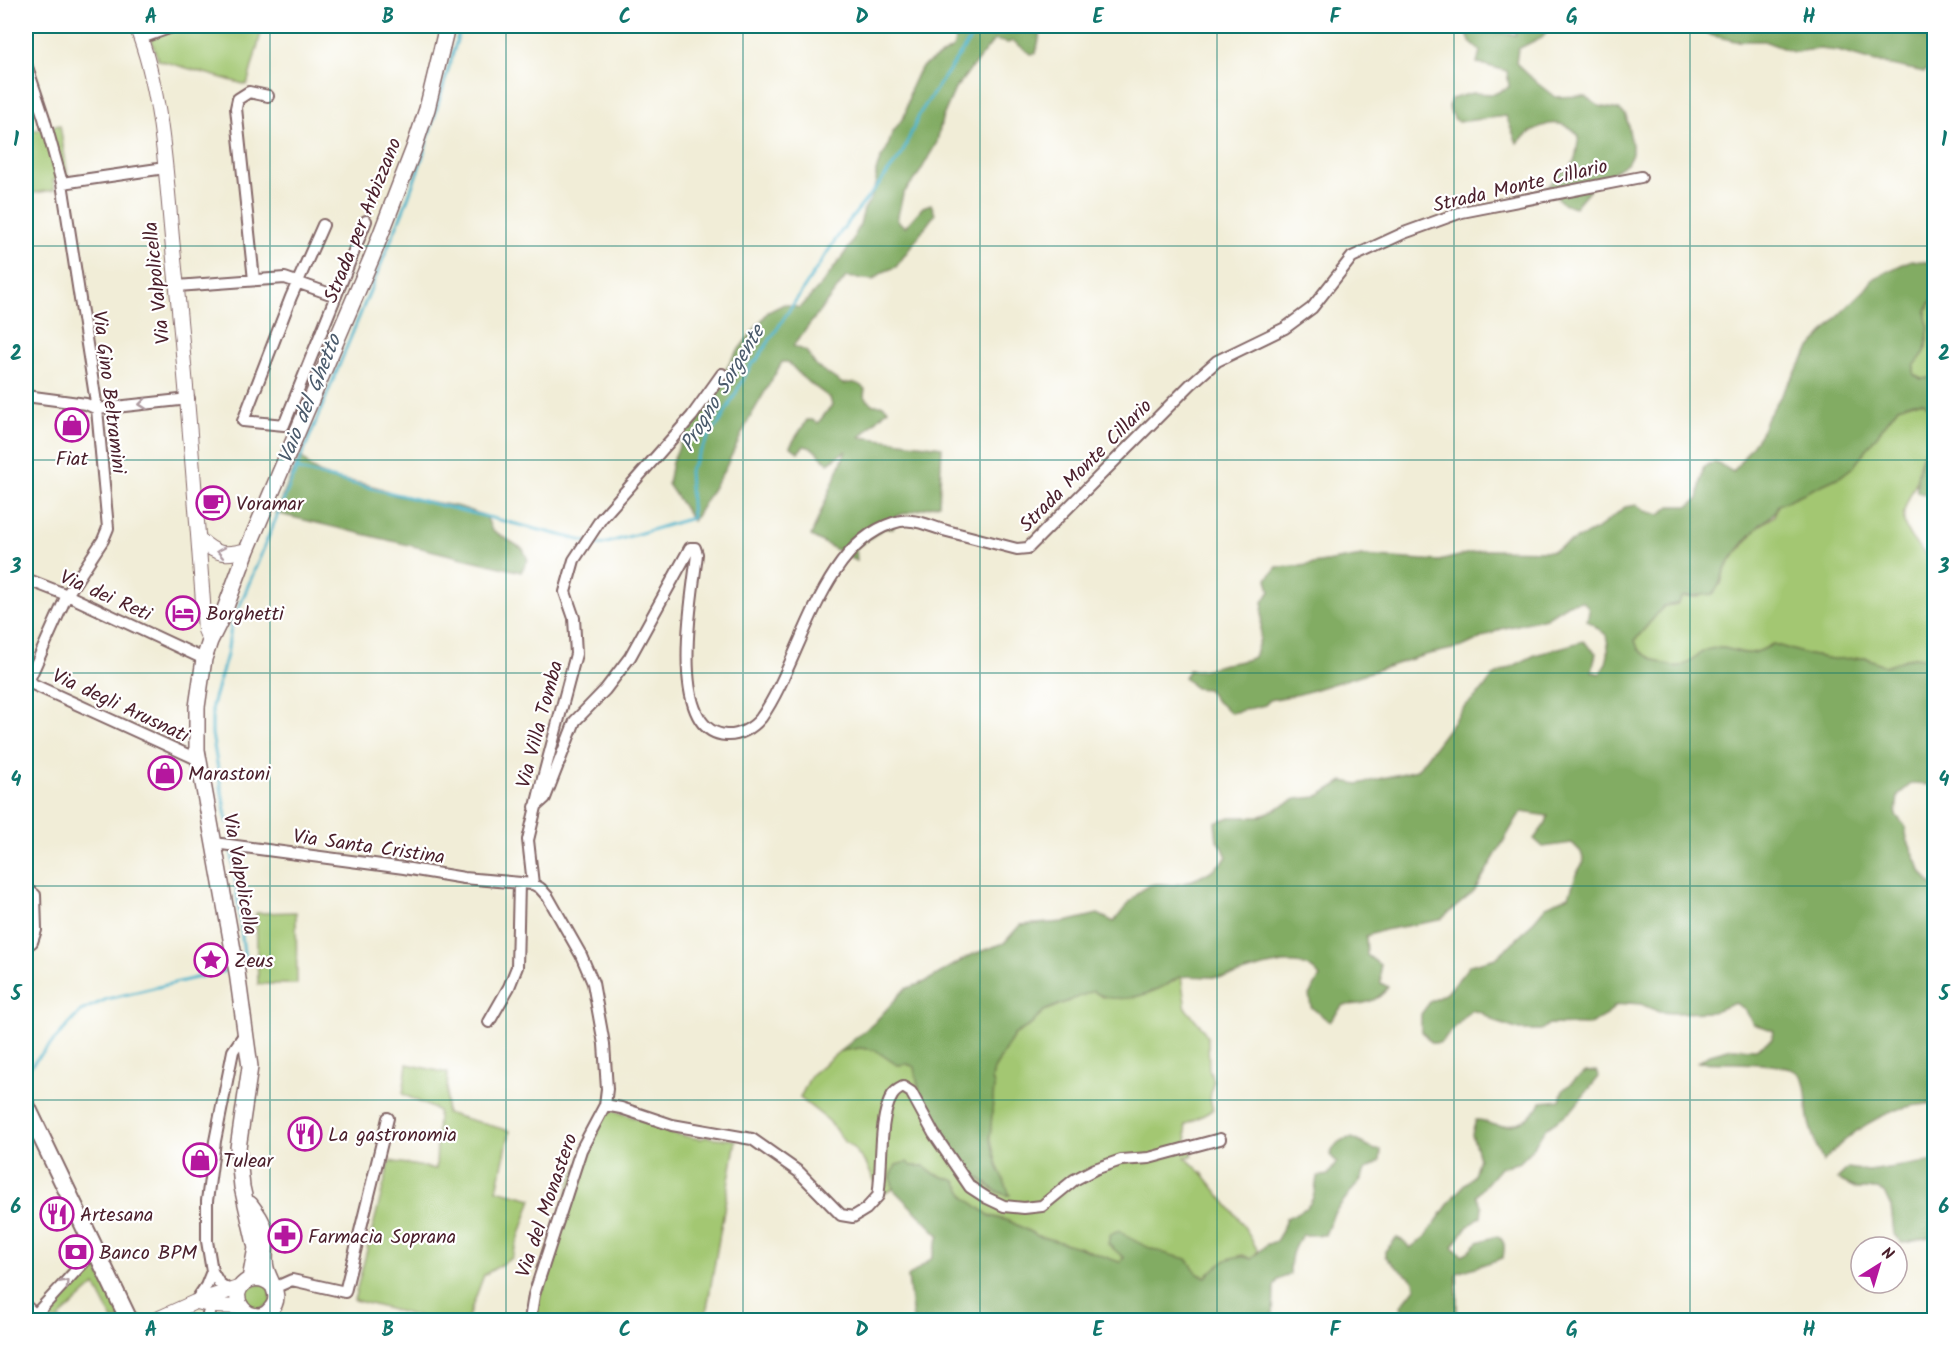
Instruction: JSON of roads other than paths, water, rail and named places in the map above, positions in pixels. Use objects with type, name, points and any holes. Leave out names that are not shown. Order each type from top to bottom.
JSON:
[{"type":"main road","name":"Strada per Arbizzano","points":[[204,659],[247,550],[372,257],[414,148],[427,109],[447,26]]},
{"type":"main road","name":"Via Valpolicella","points":[[204,659],[197,707],[197,750],[246,1032],[250,1067],[238,1149],[239,1170],[256,1248],[240,1285]]},
{"type":"main road","points":[[26,1106],[129,1320]]},
{"type":"main road","points":[[244,1196],[264,1228],[266,1269],[273,1287],[276,1298],[275,1314],[249,1314],[238,1297],[240,1285],[262,1278],[273,1287]]},
{"type":"street","points":[[139,32],[175,26]]},
{"type":"street","name":"Via Valpolicella","points":[[139,32],[152,76],[165,168],[189,399],[205,630],[210,641]]},
{"type":"street","name":"Via Gino Beltramini","points":[[26,64],[62,183],[97,409],[108,528],[104,540],[67,595]]},
{"type":"street","points":[[254,280],[236,108],[238,99],[249,92],[268,96]]},
{"type":"street","points":[[62,183],[165,168]]},
{"type":"street","name":"Strada Monte Cillario","points":[[535,807],[545,798],[575,721],[605,690],[630,657],[690,548],[696,548],[697,554],[686,663],[691,702],[696,716],[705,727],[718,735],[730,736],[743,733],[760,720],[772,699],[823,590],[856,545],[874,533],[892,523],[913,521],[1017,549],[1028,548],[1191,384],[1217,361],[1285,328],[1312,308],[1352,257],[1404,233],[1462,212],[1641,177]]},
{"type":"street","points":[[323,225],[291,297],[243,421],[284,425],[366,222]]},
{"type":"street","points":[[177,286],[285,278],[336,297]]},
{"type":"street","name":"Via Villa Tomba","points":[[536,886],[528,840],[576,654],[574,618],[565,592],[574,560],[601,519],[693,416],[722,374]]},
{"type":"street","points":[[26,396],[86,405],[97,409],[189,399]]},
{"type":"street","points":[[199,539],[211,549],[222,554],[247,550]]},
{"type":"street","name":"Via dei Reti","points":[[26,579],[67,595],[204,659]]},
{"type":"street","name":"Via degli Arusnati","points":[[67,595],[26,683],[199,760]]},
{"type":"street","name":"Via Santa Cristina","points":[[214,843],[536,886]]},
{"type":"street","points":[[489,1022],[510,987],[517,967],[519,883]]},
{"type":"street","name":"Via del Monastero","points":[[530,1320],[534,1295],[581,1150],[605,1105],[607,1069],[592,983],[576,947],[548,897],[536,886]]},
{"type":"street","points":[[26,890],[34,895],[36,930],[32,942],[26,946]]},
{"type":"street","points":[[240,1285],[219,1283],[212,1271],[206,1224],[215,1141],[233,1051],[246,1032]]},
{"type":"street","points":[[605,1105],[621,1107],[672,1125],[752,1139],[799,1172],[841,1215],[853,1217],[866,1209],[878,1196],[881,1146],[887,1110],[893,1095],[903,1087],[910,1092],[934,1134],[970,1187],[1004,1206],[1024,1208],[1042,1206],[1074,1180],[1095,1168],[1121,1160],[1149,1158],[1220,1139]]},
{"type":"street","points":[[273,1287],[292,1280],[345,1292],[388,1118]]},
{"type":"street","points":[[26,1306],[38,1318],[94,1251]]},
{"type":"street","points":[[195,1302],[207,1286],[212,1271]]},
{"type":"street","points":[[155,1320],[240,1285]]},
{"type":"street","points":[[195,1302],[249,1314]]},
{"type":"street","points":[[208,1320],[208,1314],[213,1306]]},
{"type":"waterway","name":"Vaio del Ghetto","points":[[227,822],[212,734],[212,705],[227,655],[231,627],[405,206],[421,162],[461,26]]},
{"type":"waterway","name":"Progno Sorgente","points":[[295,469],[600,545],[692,518],[689,471],[712,431],[720,422],[752,363],[756,361],[842,230],[901,156],[920,113],[975,32]]},
{"type":"waterway","name":"Vaio del Ghetto","points":[[232,853],[245,962]]},
{"type":"waterway","name":"Vaio del Ghetto","points":[[26,1071],[81,1011],[107,999],[225,971]]},
{"type":"place","name":"Fiat","points":[[72,425]]},
{"type":"place","name":"Voramar","points":[[213,503]]},
{"type":"place","name":"Borghetti","points":[[183,613]]},
{"type":"place","name":"Marastoni","points":[[165,773]]},
{"type":"place","name":"Zeus","points":[[211,960]]},
{"type":"place","name":"La gastronomia","points":[[305,1134]]},
{"type":"place","name":"Tulear","points":[[200,1160]]},
{"type":"place","name":"Artesana","points":[[57,1214]]},
{"type":"place","name":"Farmacia Soprana","points":[[285,1236]]},
{"type":"place","name":"Banco BPM","points":[[76,1252]]}]
